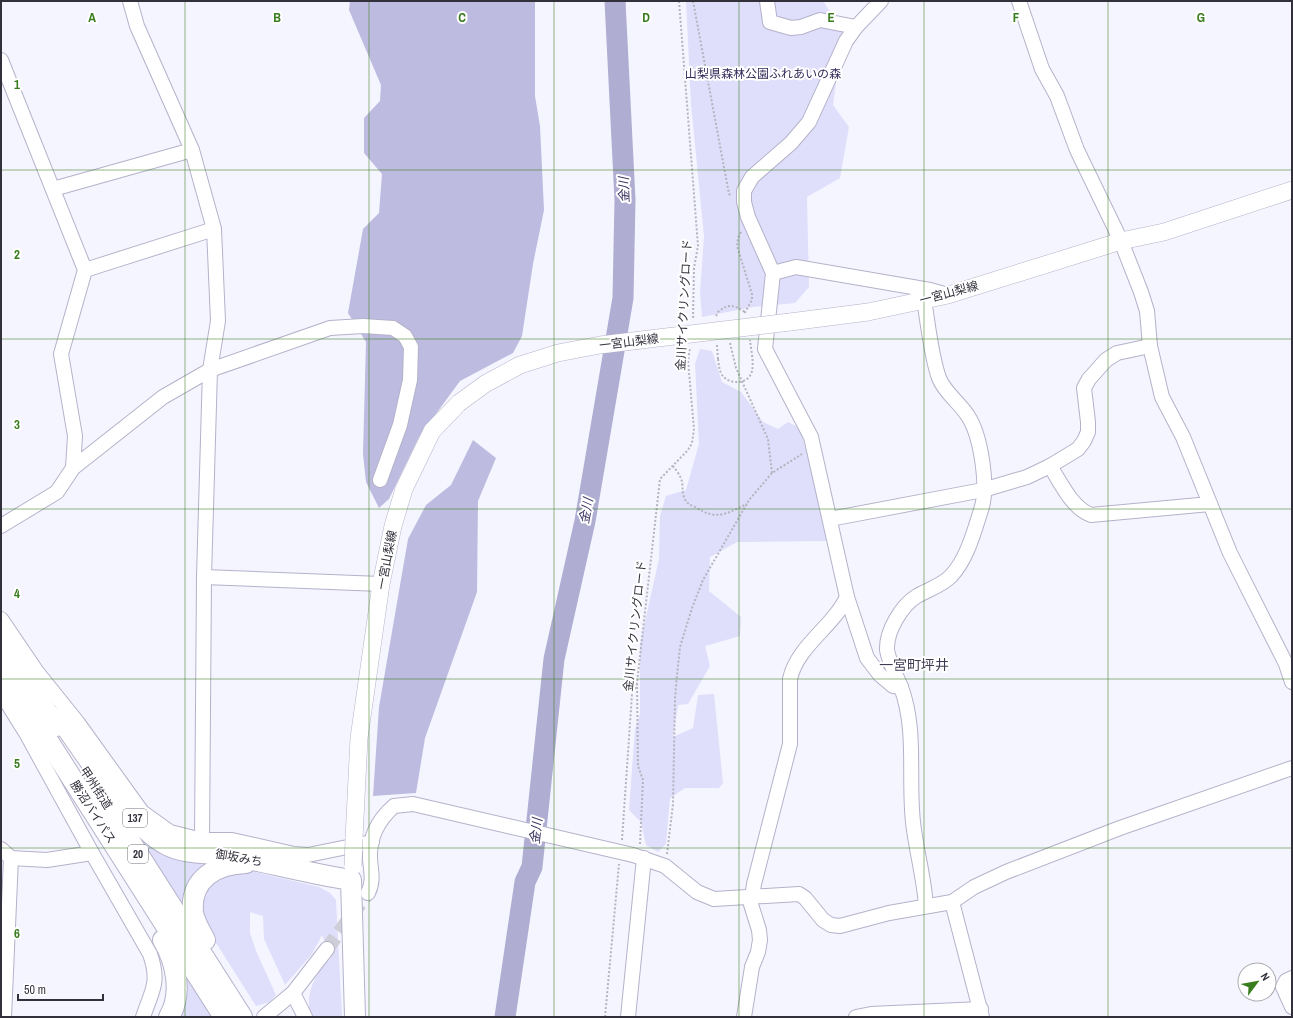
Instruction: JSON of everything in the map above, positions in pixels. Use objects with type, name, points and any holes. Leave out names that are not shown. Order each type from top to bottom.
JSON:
[{"type":"highway","name":"甲州街道","points":[[1,641],[242,1017]]},
{"type":"highway","name":"勝沼バイパス","points":[[1,667],[224,1017]]},
{"type":"highway","name":"御坂みち","points":[[48,714],[63,723],[123,804],[137,820],[153,835],[167,845],[183,850],[232,855],[315,875],[352,873]]},
{"type":"highway","points":[[81,794],[80,808],[165,942],[173,960],[177,989],[169,1017]]},
{"type":"highway","points":[[228,993],[193,913],[194,897],[200,881],[212,871],[234,863],[260,862]]},
{"type":"highway","points":[[352,873],[355,1017]]},
{"type":"main road","name":"一宮山梨線","points":[[352,873],[359,738],[381,584],[393,526],[404,489],[432,431],[459,403],[485,384],[520,365],[558,353],[746,322],[790,322],[868,312],[948,295],[1121,241],[1164,232],[1292,190]]},
{"type":"street","points":[[130,1],[137,26],[192,150],[214,229],[218,321],[210,370],[204,576],[202,840]]},
{"type":"street","points":[[767,1],[770,22],[791,28],[802,27],[820,20],[856,27]]},
{"type":"street","points":[[881,1],[856,27],[842,49],[816,110],[809,122],[791,143],[752,177],[744,191],[744,202],[751,224],[773,273],[764,348],[802,418],[814,448],[847,597],[867,658],[880,676],[893,686],[901,686]]},
{"type":"street","points":[[1019,1],[1042,69],[1058,96],[1078,150],[1121,241],[1147,311],[1150,346],[1162,397],[1183,437],[1230,553],[1286,664],[1292,682]]},
{"type":"street","points":[[1,60],[84,270],[61,354],[75,436],[73,468]]},
{"type":"street","points":[[53,189],[192,150]]},
{"type":"street","points":[[84,270],[214,229]]},
{"type":"street","points":[[773,273],[796,267],[930,290],[948,295]]},
{"type":"street","points":[[924,300],[939,378],[969,416],[978,436],[982,451],[983,490],[982,508],[960,563],[950,577],[906,603],[900,610],[889,636],[887,648],[889,658],[906,702],[911,729],[913,823],[925,885],[926,906]]},
{"type":"street","points":[[1,526],[56,492],[73,468],[162,397],[210,370],[330,328],[363,326],[393,328],[405,336],[411,347],[410,380],[401,418],[380,480]]},
{"type":"street","points":[[830,519],[983,490],[1028,477],[1050,466],[1078,449],[1084,441],[1088,432],[1088,422],[1084,388],[1089,379],[1106,360],[1117,353],[1150,346]]},
{"type":"street","points":[[1050,466],[1076,506],[1083,513],[1091,515],[1210,504]]},
{"type":"street","points":[[204,576],[381,584]]},
{"type":"street","points":[[744,1017],[752,967],[758,952],[760,940],[759,930],[750,898],[790,744],[790,679],[792,669],[812,642],[842,607],[847,597]]},
{"type":"street","points":[[1,618],[37,672],[78,723],[142,812],[170,832],[202,840],[232,840],[294,854],[308,854],[372,842]]},
{"type":"street","points":[[1,693],[26,732],[92,853],[144,943],[155,968],[156,981],[143,1017]]},
{"type":"street","points":[[368,893],[372,886],[373,877],[370,859],[375,830],[394,806],[413,804],[638,857],[665,866],[697,892],[705,896],[724,900],[799,894],[805,898],[823,920],[831,925],[840,926],[889,913],[952,902],[974,887],[1006,872],[1120,828],[1292,768]]},
{"type":"street","points":[[4,1017],[6,853],[47,860],[92,853]]},
{"type":"street","points":[[628,1017],[638,857]]},
{"type":"street","points":[[856,1017],[871,1014],[982,1013],[952,902]]},
{"type":"street","points":[[264,1017],[293,993],[327,949]]},
{"type":"street","points":[[1292,978],[1286,981],[1283,987],[1292,1007]]},
{"type":"street","points":[[293,993],[305,1017]]},
{"type":"path","name":"金川サイクリングロード","points":[[679,1],[698,246],[694,268],[693,324]]},
{"type":"path","points":[[692,1],[729,194],[744,202]]},
{"type":"path","points":[[718,360],[722,375],[728,380],[739,382],[750,376],[752,370],[746,322],[752,294],[737,246],[738,238],[741,232],[751,224]]},
{"type":"path","points":[[731,338],[732,355],[736,368],[768,439],[772,473]]},
{"type":"path","name":"金川サイクリングロード","points":[[638,857],[640,846],[643,780],[638,766],[637,683],[660,479],[688,450],[692,443],[694,429],[688,361],[690,346]]},
{"type":"path","points":[[665,866],[673,804],[675,699],[680,648],[692,608],[703,580],[747,504],[772,473],[814,448]]},
{"type":"path","points":[[673,466],[679,474],[682,482],[683,497],[687,502],[707,515],[713,516],[728,513],[747,504]]},
{"type":"green space","name":"山梨県森林公園ふれあいの森","points":[[686,1],[823,1],[843,31],[833,105],[849,127],[840,178],[807,197],[809,287],[795,303],[753,307],[702,317],[700,293],[704,236],[691,104]]},
{"type":"green space","points":[[700,349],[712,351],[722,382],[741,392],[763,422],[778,429],[788,422],[800,428],[823,514],[827,541],[737,542],[710,557],[709,591],[741,617],[740,636],[705,646],[710,666],[688,704],[678,705],[673,737],[693,728],[698,695],[714,694],[723,783],[719,788],[685,788],[670,798],[666,844],[658,852],[646,845],[641,822],[629,810],[635,729],[640,714],[640,644],[659,559],[660,516],[666,496],[686,490],[699,444],[695,364]]},
{"type":"green space","points":[[132,832],[213,858],[187,916]]},
{"type":"green space","points":[[246,870],[319,887],[330,893],[336,900],[342,1017],[311,1017],[309,1009],[312,985],[320,970],[331,958],[322,935],[312,954],[285,985],[264,939],[263,916],[250,912],[250,933],[256,951],[276,995],[269,1002],[256,1006],[206,927],[202,910],[205,888],[208,883]]},
{"type":"green space","points":[[180,966],[217,1017],[175,1017]]},
{"type":"shaded area","points":[[350,1],[535,1],[535,96],[540,126],[544,210],[533,264],[522,336],[513,353],[460,381],[419,437],[389,499],[379,508],[366,482],[363,454],[366,342],[348,313],[363,229],[379,213],[382,174],[364,153],[364,118],[380,101],[381,85],[349,10]]},
{"type":"shaded area","points":[[473,440],[496,458],[478,501],[477,592],[425,738],[416,793],[373,796],[379,707],[408,539],[426,505],[451,485]]},
{"type":"waterway","name":"金川","points":[[505,1017],[525,882],[532,867],[554,659],[585,521],[623,298],[625,200],[615,1]]},
{"type":"tunnel","points":[[327,949],[368,893]]},
{"type":"district","name":"一宮町坪井","points":[[914,665]]}]
